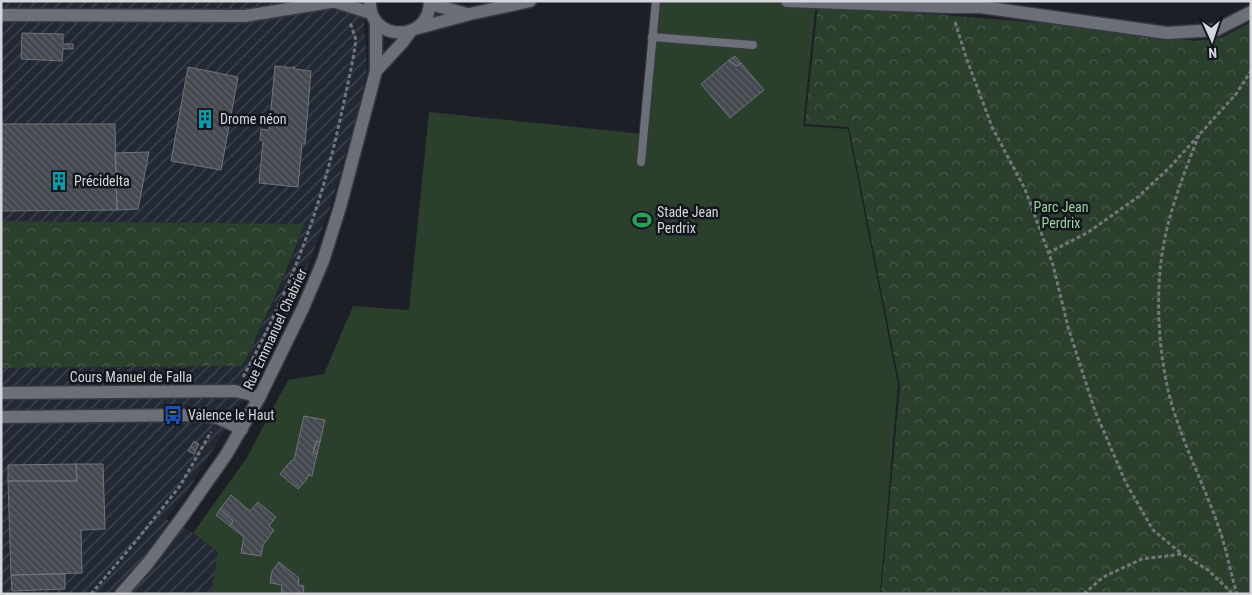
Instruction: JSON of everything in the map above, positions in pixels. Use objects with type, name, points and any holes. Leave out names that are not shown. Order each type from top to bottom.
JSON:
[{"type":"street","points":[[1,15],[245,16],[337,2],[373,12],[386,30],[398,33],[470,14],[530,1]]},
{"type":"street","points":[[787,1],[981,7],[1167,34],[1216,30],[1251,12]]},
{"type":"street","points":[[430,2],[470,14]]},
{"type":"street","name":"Rue Emmanuel Chabrier","points":[[376,71],[424,21],[429,13],[430,2]]},
{"type":"street","name":"Rue Emmanuel Chabrier","points":[[121,594],[187,512],[226,456],[260,398],[303,308],[322,261],[340,207],[376,71],[373,12]]},
{"type":"street","name":"Cours Manuel de Falla","points":[[1,393],[235,391],[260,398]]},
{"type":"street","points":[[1,417],[200,415],[218,418],[242,430]]},
{"type":"lane","points":[[641,162],[656,1]]},
{"type":"lane","points":[[652,37],[753,45]]},
{"type":"path","points":[[235,391],[275,312],[300,254],[319,202],[329,164],[356,40],[349,19],[337,2]]},
{"type":"path","points":[[951,7],[966,58],[992,127],[1025,189],[1048,253],[1068,327],[1095,411],[1126,483],[1153,530],[1182,554],[1208,570],[1233,594]]},
{"type":"path","points":[[1048,253],[1109,219],[1138,197],[1171,166],[1236,94],[1251,71]]},
{"type":"path","points":[[1199,135],[1171,214],[1161,261],[1159,316],[1161,353],[1168,391],[1183,436],[1219,527],[1237,594]]},
{"type":"path","points":[[91,594],[136,542],[180,486],[218,418]]},
{"type":"path","points":[[1084,594],[1103,577],[1142,559],[1182,554]]},
{"type":"shaded area","points":[[1,1],[363,1],[367,70],[359,106],[332,202],[294,304],[251,387],[189,489],[166,519],[193,533],[218,552],[211,594],[1,594],[1,368],[242,366],[273,303],[294,254],[304,224],[1,221]]},
{"type":"green space","name":"Stade Jean Perdrix","points":[[656,1],[816,2],[803,126],[848,129],[898,384],[880,594],[211,594],[218,552],[193,533],[246,459],[288,380],[324,374],[353,306],[409,310],[429,112],[643,134]]},
{"type":"green space","name":"Parc Jean Perdrix","points":[[818,5],[1092,27],[1194,41],[1221,38],[1251,22],[1251,594],[881,594],[900,386],[849,127],[805,124]]},
{"type":"green space","points":[[1,221],[304,224],[283,278],[242,366],[1,368]]},
{"type":"building","points":[[22,33],[63,34],[63,44],[73,44],[73,49],[63,49],[62,61],[21,59]]},
{"type":"building","points":[[735,56],[741,63],[737,66],[729,60]]},
{"type":"building","points":[[729,60],[737,66],[741,63],[764,90],[730,118],[701,84]]},
{"type":"building","points":[[275,66],[294,68],[294,66],[295,69],[311,71],[305,144],[302,144],[298,187],[259,183],[263,141],[260,140],[261,129],[269,130]]},
{"type":"building","name":"Drome néon","points":[[188,67],[238,77],[221,170],[171,161]]},
{"type":"building","name":"Précidelta","points":[[1,124],[115,124],[117,210],[1,211]]},
{"type":"building","points":[[149,152],[138,209],[117,210],[115,153]]},
{"type":"building","points":[[304,416],[325,420],[320,442],[316,441],[313,453],[317,454],[312,476],[308,475],[307,479],[298,489],[280,474],[294,460]]},
{"type":"building","points":[[194,441],[199,444],[194,454],[188,451]]},
{"type":"building","points":[[316,441],[320,442],[317,454],[313,453]]},
{"type":"building","points":[[76,464],[103,464],[105,529],[81,530],[82,573],[11,575],[8,481],[77,481]]},
{"type":"building","points":[[76,464],[77,481],[8,481],[8,465]]},
{"type":"building","points":[[231,495],[250,511],[258,502],[276,517],[269,526],[274,530],[263,545],[261,556],[241,553],[244,537],[230,526],[233,521],[220,509]]},
{"type":"building","points":[[220,509],[233,521],[230,526],[216,515]]},
{"type":"building","points":[[279,562],[299,578],[298,585],[304,586],[303,594],[281,594],[282,585],[270,583],[272,571]]},
{"type":"building","points":[[65,574],[65,589],[12,591],[11,575]]},
{"type":"place","name":"Drome néon","points":[[205,119]]},
{"type":"place","name":"Précidelta","points":[[59,181]]},
{"type":"place","name":"Stade Jean Perdrix","points":[[642,220]]},
{"type":"place","name":"Valence le Haut","points":[[173,415]]}]
